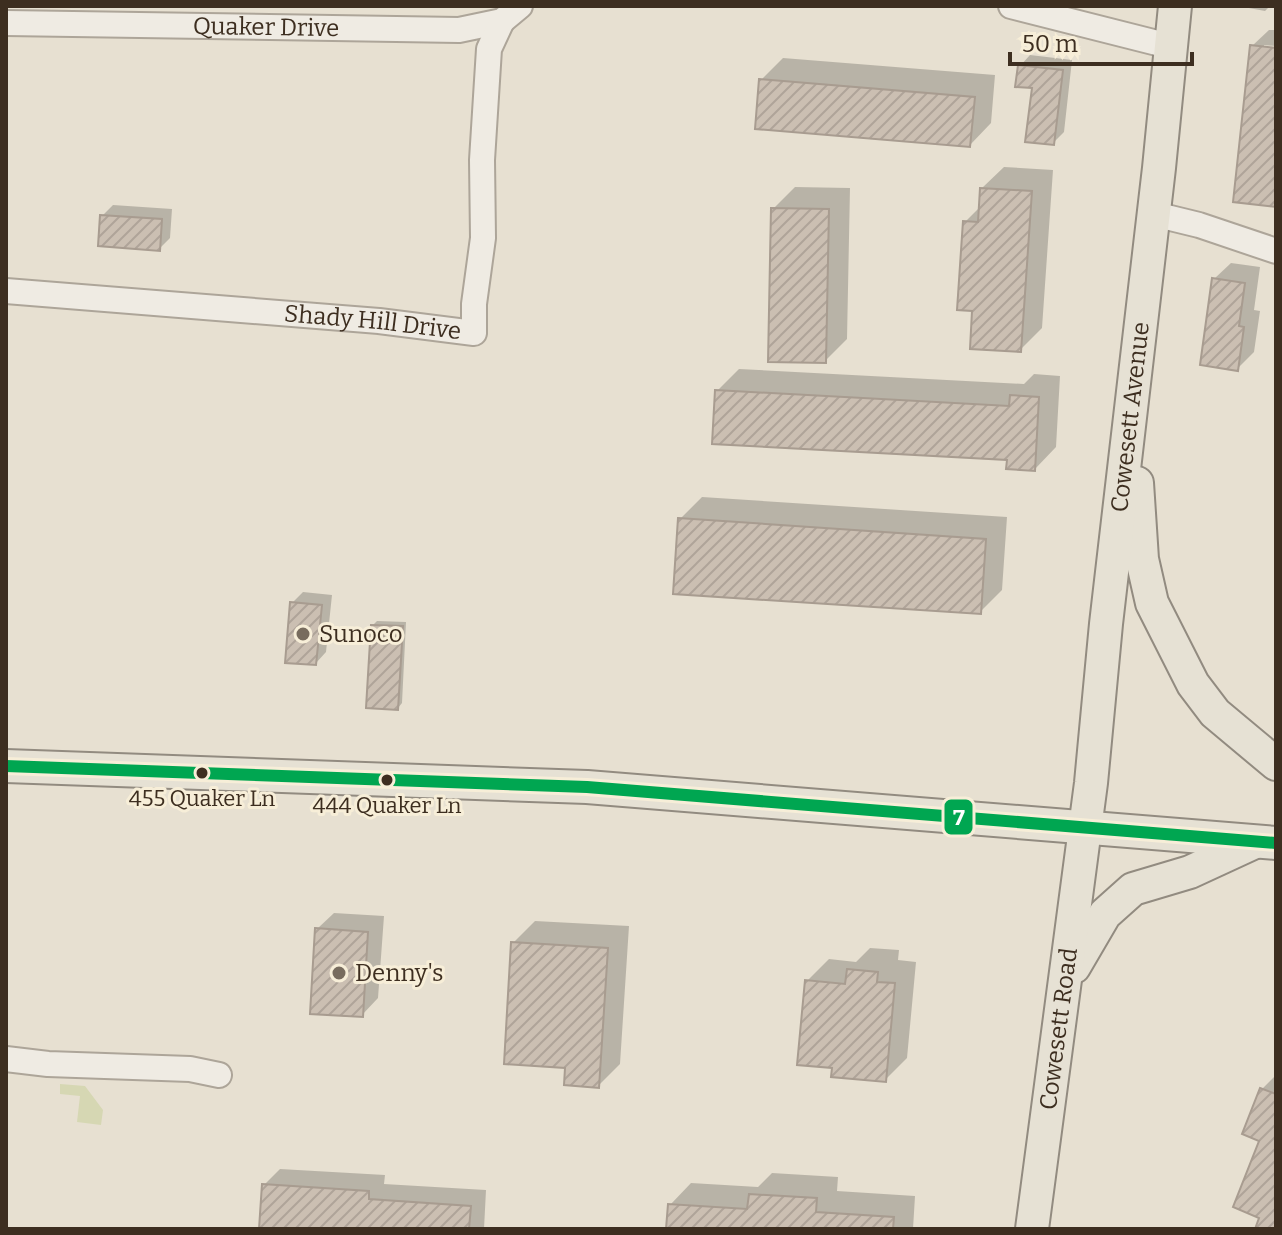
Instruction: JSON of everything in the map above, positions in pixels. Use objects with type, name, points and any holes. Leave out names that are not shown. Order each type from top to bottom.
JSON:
[{"type":"main road","name":"Cowesett Avenue","points":[[1085,827],[1131,396],[1173,47],[1175,6]]},
{"type":"main road","points":[[1131,396],[1142,559],[1152,603],[1193,684],[1208,704],[1249,744],[1276,764]]},
{"type":"main road","points":[[6,766],[587,787],[1267,842]]},
{"type":"main road","name":"Cowesett Road","points":[[1032,1229],[1085,827]]},
{"type":"main road","points":[[1066,981],[1105,914],[1133,889],[1190,872],[1267,842]]},
{"type":"street","points":[[1011,6],[1173,47]]},
{"type":"street","name":"Quaker Drive","points":[[16,18],[459,30],[511,14]]},
{"type":"street","name":"Shady Hill Drive","points":[[6,291],[379,321],[474,333],[474,304],[483,238],[482,160],[489,49],[511,14]]},
{"type":"street","points":[[1154,214],[1199,225],[1276,251]]},
{"type":"street","points":[[6,1059],[48,1064],[190,1069],[219,1075]]},
{"type":"green space","points":[[60,1084],[85,1086],[103,1110],[101,1125],[77,1122],[80,1096],[60,1094]]},
{"type":"building","points":[[1250,45],[1276,48],[1276,207],[1233,202]]},
{"type":"building","points":[[1018,65],[1063,70],[1054,145],[1025,142],[1032,88],[1015,87]]},
{"type":"building","points":[[759,79],[975,97],[970,147],[755,129]]},
{"type":"building","points":[[980,188],[1032,191],[1021,352],[970,349],[972,311],[957,310],[963,221],[978,222]]},
{"type":"building","points":[[771,208],[829,209],[826,363],[768,362]]},
{"type":"building","points":[[100,215],[162,219],[160,251],[98,246]]},
{"type":"building","points":[[1212,278],[1245,283],[1239,326],[1244,327],[1238,371],[1200,365]]},
{"type":"building","points":[[715,390],[1009,406],[1010,395],[1039,397],[1035,471],[1006,469],[1007,460],[712,444]]},
{"type":"building","points":[[678,518],[986,539],[981,614],[673,594]]},
{"type":"building","name":"Sunoco","points":[[290,602],[322,605],[316,665],[285,663]]},
{"type":"building","name":"Sunoco","points":[[371,625],[403,626],[398,710],[366,708]]},
{"type":"building","name":"Denny's","points":[[315,928],[368,932],[363,1017],[310,1014]]},
{"type":"building","points":[[511,942],[608,948],[599,1088],[564,1085],[565,1068],[504,1064]]},
{"type":"building","points":[[847,969],[878,972],[877,982],[895,983],[886,1082],[831,1077],[832,1068],[797,1065],[805,980],[845,984]]},
{"type":"building","points":[[1260,1088],[1276,1094],[1276,1229],[1255,1229],[1259,1218],[1233,1207],[1259,1141],[1242,1134]]},
{"type":"building","points":[[262,1184],[369,1191],[369,1199],[471,1206],[469,1229],[259,1229]]},
{"type":"building","points":[[749,1194],[817,1198],[816,1212],[894,1217],[893,1229],[666,1229],[668,1204],[747,1209]]},
{"type":"transit line","name":"7","points":[[6,766],[587,787],[1276,843]]},
{"type":"place","name":"Sunoco","points":[[303,634]]},
{"type":"place","name":"455 Quaker Ln","points":[[202,773]]},
{"type":"place","name":"444 Quaker Ln","points":[[387,780]]},
{"type":"place","name":"Denny's","points":[[339,973]]}]
